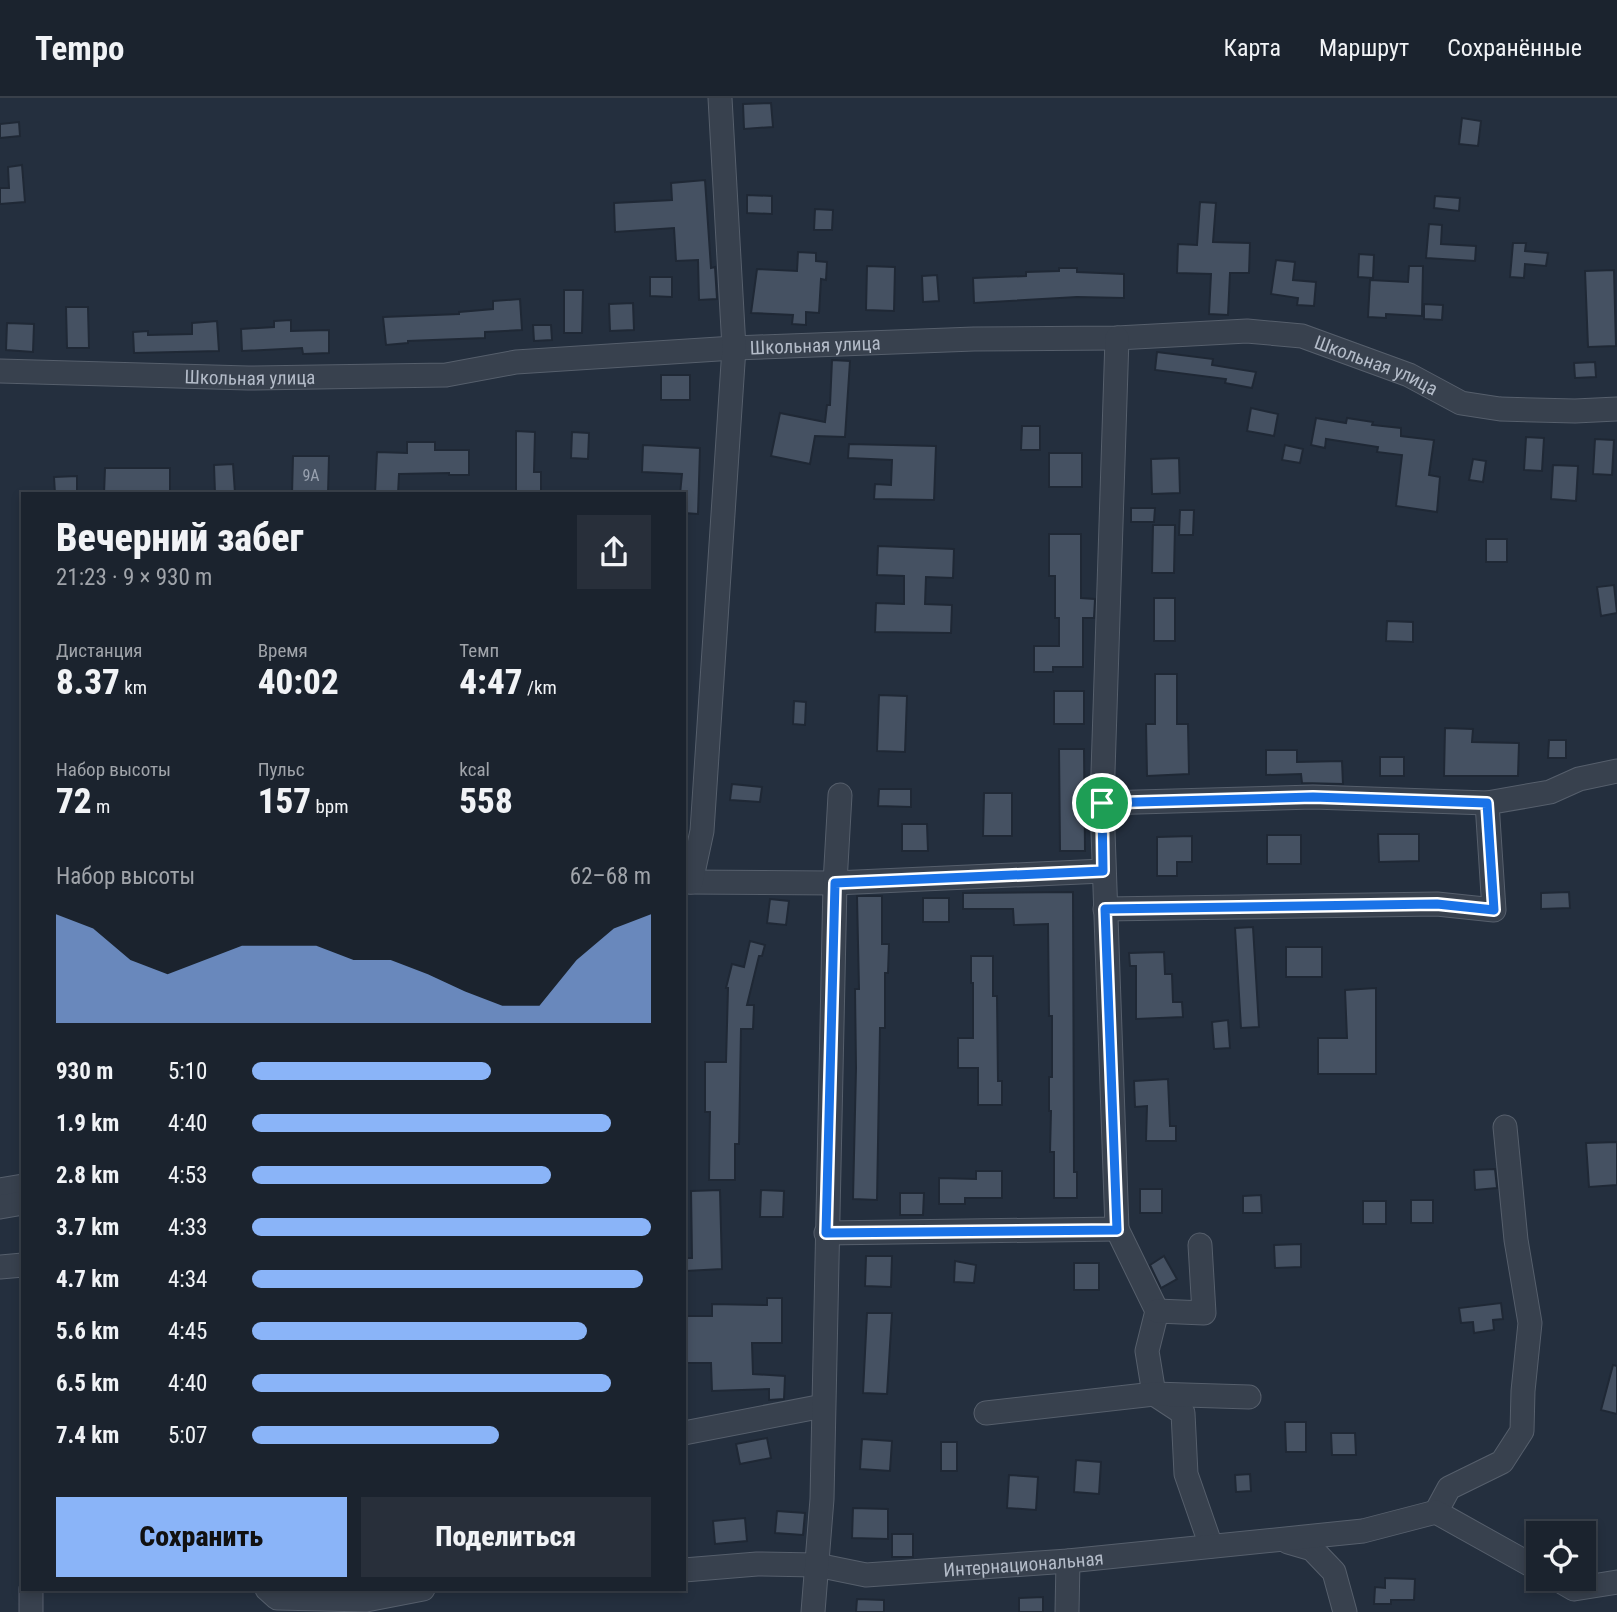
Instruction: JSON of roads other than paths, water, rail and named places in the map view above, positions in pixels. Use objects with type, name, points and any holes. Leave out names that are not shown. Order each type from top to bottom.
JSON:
[{"type":"street","points":[[720,98],[734,348],[702,831],[688,882],[835,883],[1103,871]]},
{"type":"street","name":"Школьная улица","points":[[0,371],[248,378],[446,375],[516,362],[734,348],[974,339],[1117,338],[1247,331],[1302,336],[1409,375],[1461,403],[1500,409],[1617,409]]},
{"type":"street","points":[[1117,338],[1102,803],[1117,1230],[1157,1311],[1147,1351],[1154,1394],[1182,1413],[1186,1474],[1211,1546]]},
{"type":"street","points":[[1102,803],[1313,797],[1487,803],[1550,792],[1578,779],[1617,771]]},
{"type":"street","points":[[813,1612],[822,1499],[826,1233],[835,883],[840,795]]},
{"type":"street","points":[[1105,909],[1437,904],[1494,910],[1487,803]]},
{"type":"street","points":[[1505,1127],[1516,1240],[1530,1323],[1522,1432],[1502,1462],[1449,1488],[1436,1512],[1526,1562]]},
{"type":"street","points":[[0,1190],[21,1186]]},
{"type":"street","points":[[0,1207],[21,1203]]},
{"type":"street","points":[[826,1233],[1117,1230]]},
{"type":"street","points":[[1157,1311],[1205,1313],[1200,1245]]},
{"type":"street","points":[[0,1267],[21,1265]]},
{"type":"street","points":[[986,1413],[1154,1394],[1248,1396]]},
{"type":"street","points":[[686,1433],[823,1406]]},
{"type":"street","name":"Интернациональная","points":[[686,1570],[757,1564],[817,1565],[866,1575],[1068,1561],[1363,1531],[1436,1512]]},
{"type":"street","points":[[1278,1539],[1312,1549],[1334,1572],[1345,1612]]},
{"type":"street","points":[[1067,1612],[1068,1561]]},
{"type":"street","points":[[1596,1585],[1617,1582]]},
{"type":"street","points":[[31,1591],[31,1612]]},
{"type":"street","points":[[269,1591],[278,1598],[366,1600],[413,1591]]}]
